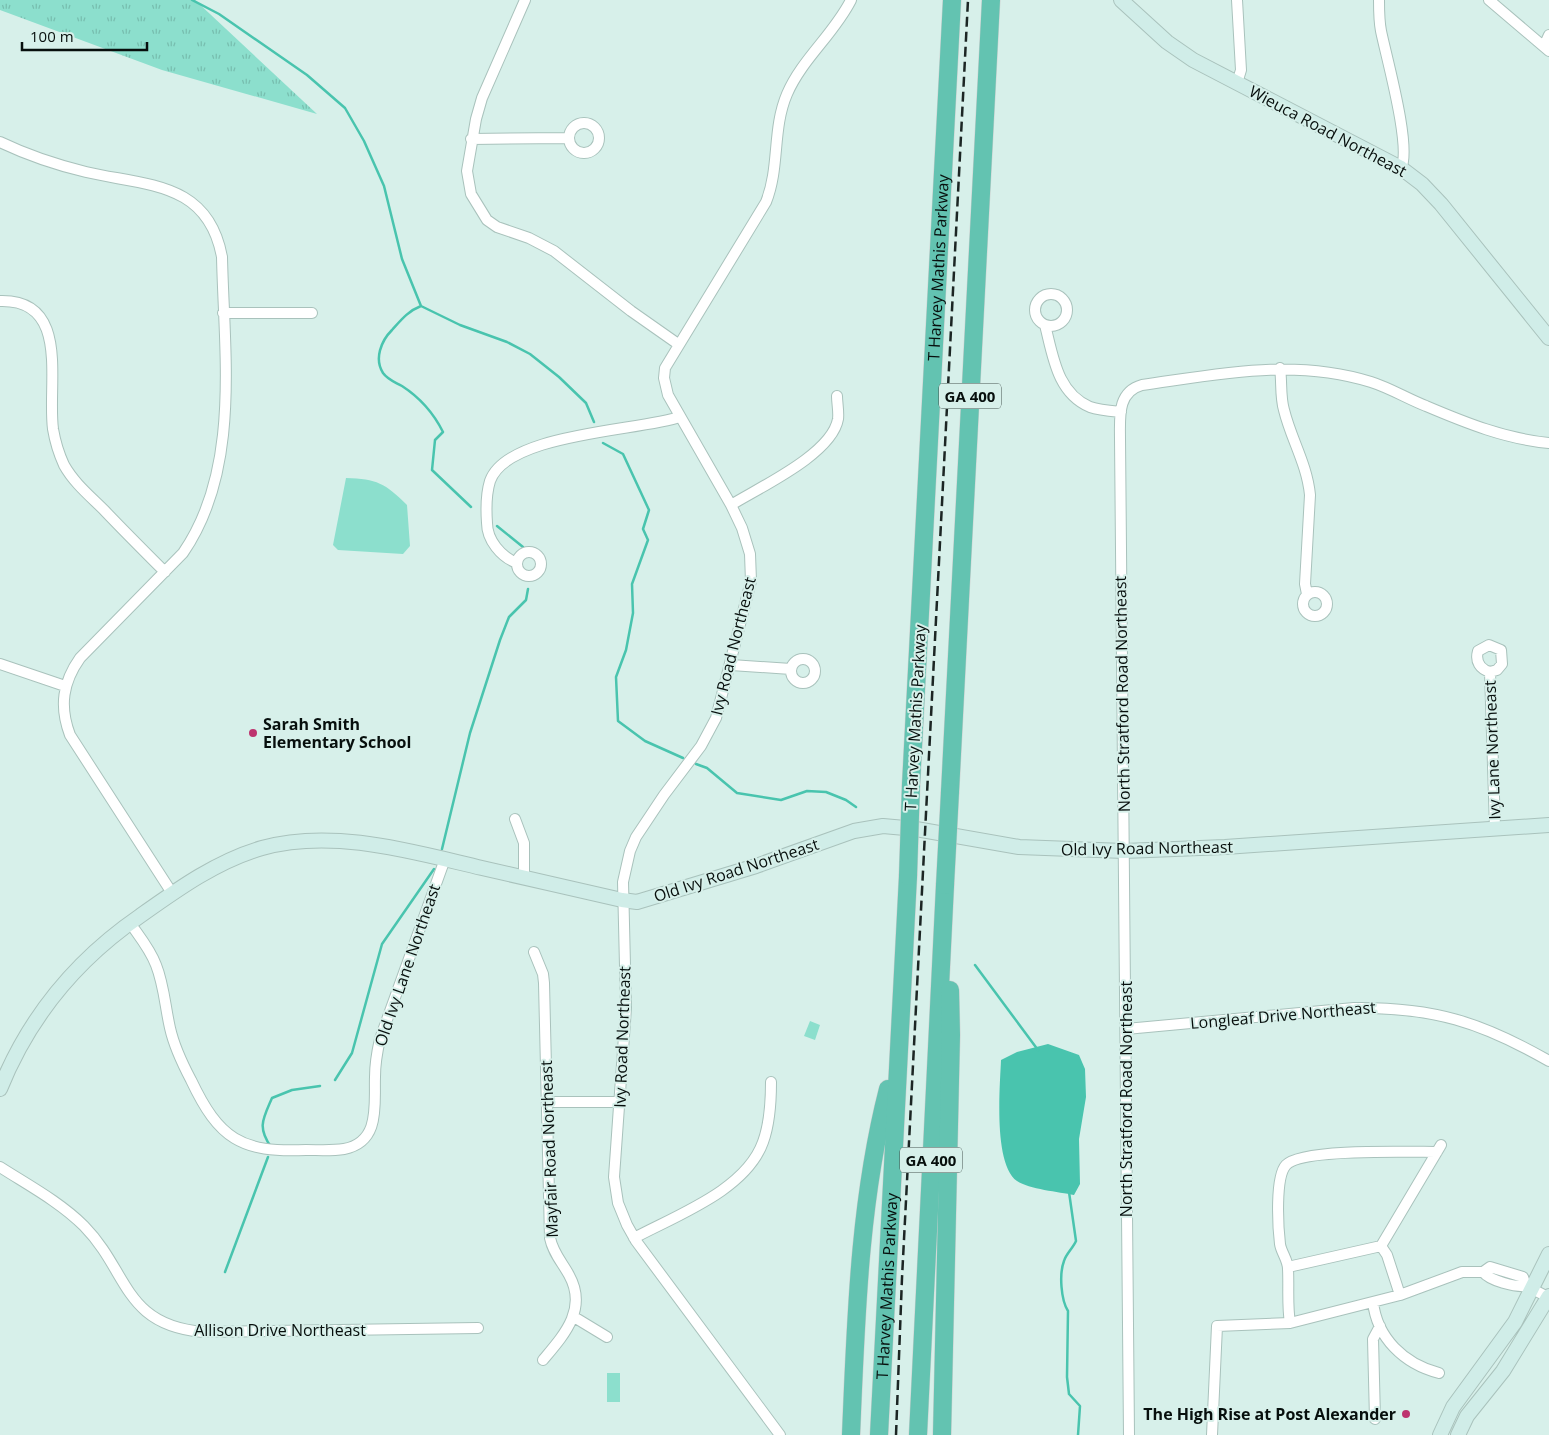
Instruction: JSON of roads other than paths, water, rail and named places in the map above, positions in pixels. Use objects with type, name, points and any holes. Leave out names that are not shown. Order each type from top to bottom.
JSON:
[{"type":"highway","name":"T Harvey Mathis Parkway","points":[[878,1435],[952,0]]},
{"type":"highway","name":"GA 400","points":[[918,1435],[990,0]]},
{"type":"highway","points":[[942,1435],[951,1035],[945,885]]},
{"type":"highway","points":[[851,1435],[857,1307],[862,1248],[877,1141],[898,1047]]},
{"type":"street","points":[[525,0],[482,98],[471,139],[467,171],[468,186],[474,202],[487,220],[497,227],[530,238],[554,251],[678,344]]},
{"type":"street","name":"Ivy Road Northeast","points":[[780,1435],[634,1238],[618,1203],[614,1177],[626,1008],[622,900],[626,867],[636,837],[709,733],[721,703],[748,595],[751,568],[747,542],[731,504],[668,395],[664,378],[665,368],[766,202],[775,175],[780,118],[787,93],[797,75],[834,28],[851,0]]},
{"type":"street","name":"Wieuca Road Northeast","points":[[1121,0],[1167,42],[1193,60],[1401,168],[1422,184],[1441,204],[1549,338]]},
{"type":"street","points":[[1237,0],[1241,70],[1237,82]]},
{"type":"street","points":[[1379,0],[1380,28],[1396,95],[1404,156],[1401,168]]},
{"type":"street","points":[[1488,0],[1546,49],[1549,35]]},
{"type":"street","points":[[471,139],[569,138]]},
{"type":"street","points":[[0,142],[44,160],[87,172],[144,182],[170,189],[185,196],[198,207],[208,220],[218,239],[222,257],[224,412],[215,482],[207,510],[196,534],[183,553],[80,658],[71,671],[65,686],[63,712],[70,735],[172,893]]},
{"type":"street","points":[[0,301],[16,302],[27,306],[38,315],[47,327],[51,345],[53,427],[57,446],[64,464],[80,486],[166,572]]},
{"type":"street","points":[[223,313],[312,313]]},
{"type":"street","points":[[1044,325],[1058,376],[1072,395],[1090,407],[1121,412]]},
{"type":"street","points":[[1280,368],[1283,407],[1303,459],[1310,495],[1305,584],[1307,594]]},
{"type":"street","name":"North Stratford Road Northeast","points":[[1129,1435],[1121,412],[1124,397],[1130,390],[1142,385],[1280,368],[1347,376],[1371,382],[1426,406],[1498,433],[1516,439],[1549,443]]},
{"type":"street","points":[[731,504],[814,454],[831,435],[838,419],[837,396]]},
{"type":"street","points":[[517,563],[509,560],[492,541],[487,531],[486,508],[490,480],[511,458],[529,448],[583,435],[662,423],[680,417]]},
{"type":"street","points":[[0,664],[65,686]]},
{"type":"street","points":[[731,665],[790,669]]},
{"type":"street","name":"Ivy Lane Northeast","points":[[1490,672],[1495,828]]},
{"type":"street","points":[[515,819],[524,843],[524,878]]},
{"type":"street","name":"Old Ivy Road Northeast","points":[[0,1089],[22,1041],[56,991],[89,956],[130,923],[199,876],[236,857],[263,848],[291,842],[327,841],[378,846],[637,902],[756,866],[848,833],[883,826],[916,829],[1019,848],[1124,852],[1549,826]]},
{"type":"street","name":"Old Ivy Lane Northeast","points":[[130,923],[146,945],[156,964],[163,987],[176,1050],[203,1105],[216,1124],[237,1140],[262,1149],[280,1151],[344,1149],[363,1140],[374,1123],[376,1111],[375,1068],[380,1039],[445,859]]},
{"type":"street","name":"Mayfair Road Northeast","points":[[534,952],[543,974],[544,983],[550,1238],[555,1255],[574,1286],[576,1301],[574,1317],[567,1332],[543,1360]]},
{"type":"street","name":"Longleaf Drive Northeast","points":[[1126,1029],[1354,1008],[1387,1007],[1420,1010],[1468,1022],[1501,1035],[1549,1061]]},
{"type":"street","points":[[634,1238],[730,1186],[747,1169],[760,1149],[768,1126],[771,1082]]},
{"type":"street","points":[[547,1102],[620,1102]]},
{"type":"street","points":[[1288,1267],[1381,1246],[1439,1148],[1340,1152],[1293,1160],[1285,1165],[1279,1178],[1280,1245],[1288,1267],[1290,1322]]},
{"type":"street","name":"Allison Drive Northeast","points":[[0,1167],[75,1217],[96,1241],[135,1302],[153,1317],[173,1327],[202,1332],[478,1328]]},
{"type":"street","points":[[1381,1246],[1400,1295]]},
{"type":"street","points":[[1440,1435],[1453,1406],[1515,1322],[1528,1287],[1549,1254]]},
{"type":"street","points":[[1212,1435],[1217,1326],[1290,1322],[1400,1295],[1462,1272],[1483,1272],[1490,1267],[1523,1277],[1528,1287],[1549,1297],[1503,1371],[1468,1416],[1458,1435]]},
{"type":"street","points":[[1373,1302],[1375,1315],[1386,1339],[1398,1352],[1410,1362],[1439,1373]]},
{"type":"street","points":[[574,1317],[607,1337]]},
{"type":"street","points":[[1375,1419],[1373,1340],[1380,1326]]},
{"type":"waterway","points":[[192,0],[219,14],[307,75],[345,108],[364,141],[384,186],[402,259],[421,306],[460,325],[507,342],[530,354],[559,377],[586,403],[594,422]]},
{"type":"waterway","points":[[421,306],[412,310],[388,334],[380,350],[380,368],[387,377],[408,390],[426,406],[435,419],[443,432],[435,440],[432,470],[471,507]]},
{"type":"waterway","points":[[603,443],[623,454],[649,510],[643,529],[648,540],[632,584],[633,613],[626,650],[616,677],[618,721],[645,741],[683,758]]},
{"type":"waterway","points":[[497,526],[523,547]]},
{"type":"waterway","points":[[442,849],[470,733],[500,640],[509,617],[526,600],[528,589]]},
{"type":"waterway","points":[[696,764],[707,768],[737,793],[781,800],[807,791],[826,792],[846,800],[856,807]]},
{"type":"waterway","points":[[335,1080],[352,1053],[382,944],[434,869]]},
{"type":"waterway","points":[[975,965],[1038,1050]]},
{"type":"waterway","points":[[271,1147],[264,1134],[263,1123],[272,1098],[292,1090],[320,1086]]},
{"type":"waterway","points":[[225,1272],[268,1157]]},
{"type":"waterway","points":[[1069,1192],[1076,1241],[1065,1258],[1062,1266],[1061,1280],[1062,1294],[1068,1311],[1067,1377],[1069,1394],[1080,1406],[1078,1435]]},
{"type":"railway","points":[[896,1435],[902,1278],[968,0]]},
{"type":"place","name":"Sarah Smith Elementary School","points":[[253,733]]},
{"type":"place","name":"The High Rise at Post Alexander","points":[[1406,1414]]}]
